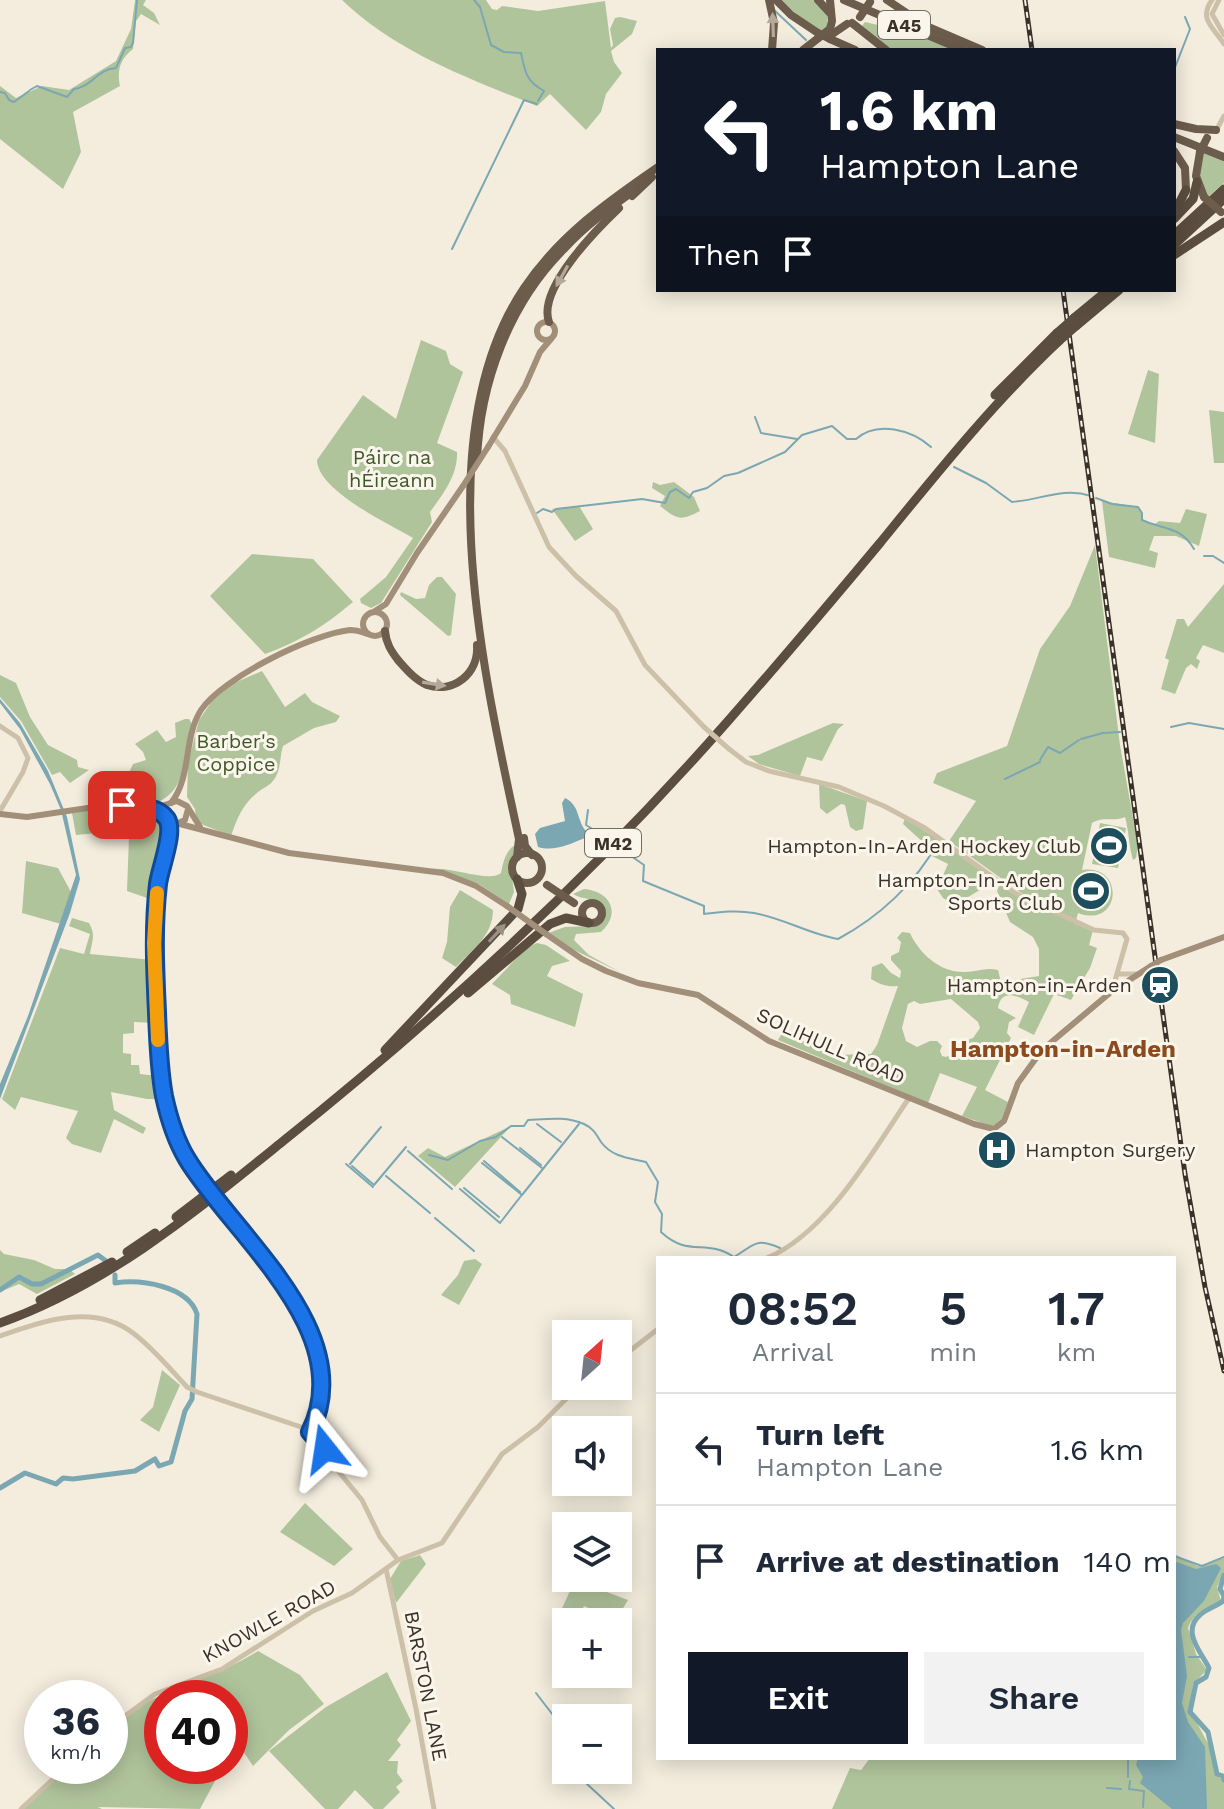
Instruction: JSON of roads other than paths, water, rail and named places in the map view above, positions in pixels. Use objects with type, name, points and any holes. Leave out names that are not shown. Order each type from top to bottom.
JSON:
[{"type":"highway","points":[[769,0],[774,23],[772,48]]},
{"type":"highway","points":[[776,0],[797,20],[850,48]]},
{"type":"highway","points":[[818,0],[831,14],[853,21],[884,48]]},
{"type":"highway","points":[[806,48],[830,29],[830,0]]},
{"type":"highway","name":"A45","points":[[844,0],[958,48]]},
{"type":"highway","name":"A45","points":[[857,0],[970,48]]},
{"type":"highway","points":[[887,0],[926,26],[977,48]]},
{"type":"highway","points":[[814,48],[853,21],[871,1]]},
{"type":"highway","points":[[1176,124],[1196,129],[1219,128]]},
{"type":"highway","points":[[1176,217],[1193,199],[1200,152],[1207,138],[1219,128]]},
{"type":"highway","points":[[1176,135],[1224,154]]},
{"type":"highway","points":[[1176,151],[1188,161],[1204,197],[1223,216],[1176,253]]},
{"type":"highway","points":[[1176,152],[1185,168],[1186,190],[1176,209]]},
{"type":"highway","points":[[549,322],[546,313],[548,305],[576,254],[593,232],[656,172]]},
{"type":"highway","points":[[385,631],[391,650],[418,680],[438,687],[456,683],[471,671],[477,657],[471,508],[472,444],[483,377],[498,335],[522,291],[561,242],[589,216],[656,172]]},
{"type":"highway","points":[[548,883],[539,860],[525,846],[501,732],[484,627],[476,477],[480,419],[503,341],[517,311],[537,281],[578,235],[656,172]]},
{"type":"highway","points":[[1176,233],[1224,189]]},
{"type":"highway","points":[[1176,243],[1224,199]]},
{"type":"highway","points":[[1079,319],[1103,292]]},
{"type":"highway","name":"M42","points":[[0,1317],[93,1273],[163,1228],[322,1104],[385,1050],[545,903],[662,784],[786,646],[975,416],[1058,337],[1116,292]]},
{"type":"highway","points":[[1079,319],[1123,292]]},
{"type":"highway","name":"M42","points":[[0,1323],[68,1294],[146,1247],[327,1107],[420,1028],[568,889],[667,787],[791,649],[981,420],[1058,337]]},
{"type":"highway","points":[[476,587],[487,681],[520,846],[512,868],[517,879],[525,883],[548,883],[575,901],[599,905],[602,913],[597,922],[589,923],[575,901]]},
{"type":"highway","points":[[517,857],[532,855]]},
{"type":"highway","points":[[534,881],[542,870]]},
{"type":"highway","name":"M42","points":[[385,1050],[518,909],[522,897],[517,879]]},
{"type":"highway","points":[[582,914],[589,903]]},
{"type":"highway","name":"M42","points":[[420,1028],[451,1007],[550,924],[566,918],[589,923]]},
{"type":"main road","points":[[166,819],[170,803],[182,782],[197,719],[221,689],[309,642],[353,630],[367,614],[386,604],[525,386],[540,352],[555,331],[549,322],[537,327],[540,352]]},
{"type":"main road","points":[[539,337],[551,339]]},
{"type":"main road","points":[[353,630],[377,636],[385,631],[388,625],[386,604]]},
{"type":"main road","points":[[375,611],[385,616]]},
{"type":"main road","points":[[363,621],[368,634]]},
{"type":"main road","points":[[147,808],[180,824],[187,818],[182,782]]},
{"type":"main road","points":[[0,813],[23,818],[104,805],[158,808],[179,802],[206,832]]},
{"type":"main road","name":"SOLIHULL ROAD","points":[[180,824],[301,855],[336,857],[386,868],[443,873],[476,886],[582,959],[606,971],[631,981],[698,995],[769,1041],[981,1127],[994,1129],[1000,1126],[1009,1112],[1018,1083],[1037,1056],[1111,992]]},
{"type":"main road","points":[[1111,992],[1164,958],[1224,937]]},
{"type":"street","points":[[1206,19],[1211,7],[1219,0]]},
{"type":"street","points":[[1206,19],[1211,7]]},
{"type":"street","points":[[1211,7],[1224,35]]},
{"type":"street","points":[[1206,19],[1224,44]]},
{"type":"street","points":[[1219,128],[1224,116]]},
{"type":"street","points":[[493,437],[502,446],[549,547],[616,611],[645,665],[704,727],[746,762],[769,771],[839,787],[884,806],[925,828],[1015,893],[1094,930],[1123,933],[1127,939],[1111,992]]},
{"type":"street","points":[[0,726],[20,740],[28,758],[0,813]]},
{"type":"street","points":[[166,819],[169,836],[158,884],[154,943],[161,1081],[176,1138],[198,1176],[290,1296],[310,1332],[320,1362],[321,1393],[316,1420],[310,1432]]},
{"type":"street","points":[[169,836],[180,824]]},
{"type":"street","points":[[1118,974],[1138,974]]},
{"type":"street","points":[[771,1256],[794,1244],[813,1228],[845,1189],[909,1098]]},
{"type":"street","points":[[0,1336],[54,1319],[93,1317],[106,1320],[133,1333],[187,1387],[293,1422],[310,1432],[362,1500],[380,1537],[398,1560]]},
{"type":"street","points":[[632,1349],[656,1331]]},
{"type":"street","name":"KNOWLE ROAD","points":[[128,1714],[155,1694],[222,1669],[313,1611],[352,1593],[398,1560],[442,1543],[502,1454],[538,1427],[565,1400]]},
{"type":"street","name":"BARSTON LANE","points":[[386,1569],[434,1809]]},
{"type":"street","points":[[21,1809],[48,1784]]},
{"type":"water","points":[[0,699],[20,723],[48,771],[67,817],[80,879],[0,1099],[0,1084],[28,1016],[76,875],[61,810],[50,784]]},
{"type":"water","points":[[565,798],[576,809],[587,832],[585,838],[556,848],[538,847],[535,834],[540,828],[565,821],[562,803]]},
{"type":"water","points":[[1176,1562],[1196,1569],[1216,1564],[1221,1568],[1204,1601],[1183,1623],[1181,1630],[1187,1676],[1182,1703],[1188,1722],[1205,1747],[1207,1809],[1172,1809],[1140,1783],[1143,1777],[1136,1765],[1137,1760],[1176,1760]]},
{"type":"waterway","points":[[30,90],[37,86],[67,97],[74,89],[104,71],[116,68],[125,48],[133,43],[137,0]]},
{"type":"waterway","points":[[474,0],[480,7],[491,45],[504,52],[521,53],[527,75],[533,84],[544,91],[538,101]]},
{"type":"waterway","points":[[774,10],[806,40]]},
{"type":"waterway","points":[[1176,65],[1190,29],[1185,17]]},
{"type":"waterway","points":[[0,92],[14,102],[29,91]]},
{"type":"waterway","points":[[452,249],[524,100],[537,104]]},
{"type":"waterway","points":[[755,417],[761,433],[797,439]]},
{"type":"waterway","points":[[537,513],[543,509],[552,512],[642,499],[665,503],[670,492],[676,489],[689,498],[693,492],[707,488],[724,476],[785,452],[802,435],[832,426],[847,439],[884,429],[904,432],[931,447]]},
{"type":"waterway","points":[[954,467],[986,483],[1012,502],[1061,493],[1091,496]]},
{"type":"waterway","points":[[1096,498],[1112,504],[1138,507],[1142,520],[1177,532],[1194,549]]},
{"type":"waterway","points":[[1204,556],[1213,556],[1224,563]]},
{"type":"waterway","points":[[1171,727],[1189,723],[1224,729]]},
{"type":"waterway","points":[[1081,739],[1120,732]]},
{"type":"waterway","points":[[1040,760],[1048,747],[1060,753],[1079,740]]},
{"type":"waterway","points":[[1005,779],[1040,762]]},
{"type":"waterway","points":[[588,810],[586,825],[604,836]]},
{"type":"waterway","points":[[621,849],[644,865],[643,881],[704,906],[704,914],[754,913],[838,939],[895,898],[919,871],[938,842]]},
{"type":"waterway","points":[[429,1155],[448,1160],[480,1141],[496,1137],[511,1126],[524,1126],[528,1120],[577,1121],[592,1129],[610,1151],[646,1162],[658,1182],[655,1202],[662,1214],[661,1232],[680,1244],[714,1249],[732,1256]]},
{"type":"waterway","points":[[537,1124],[561,1142]]},
{"type":"waterway","points":[[482,1163],[522,1195],[579,1124]]},
{"type":"waterway","points":[[350,1164],[381,1127]]},
{"type":"waterway","points":[[502,1137],[542,1168]]},
{"type":"waterway","points":[[352,1166],[374,1185],[406,1147]]},
{"type":"waterway","points":[[520,1148],[541,1165]]},
{"type":"waterway","points":[[408,1151],[452,1189]]},
{"type":"waterway","points":[[484,1161],[520,1192]]},
{"type":"waterway","points":[[346,1164],[373,1187]]},
{"type":"waterway","points":[[386,1176],[430,1213]]},
{"type":"waterway","points":[[464,1188],[499,1217]]},
{"type":"waterway","points":[[460,1189],[500,1223],[521,1196]]},
{"type":"waterway","points":[[435,1218],[474,1251]]},
{"type":"waterway","points":[[736,1256],[760,1243],[780,1248]]},
{"type":"waterway","points":[[0,1290],[19,1277],[32,1284],[41,1284],[98,1255],[106,1261]]},
{"type":"waterway","points":[[0,1488],[25,1473],[56,1484],[63,1478],[135,1471],[155,1459],[159,1466],[171,1462],[185,1411],[192,1399],[197,1314],[192,1304],[174,1291],[138,1282],[115,1283],[115,1275]]},
{"type":"waterway","points":[[1176,1557],[1202,1566],[1224,1557]]},
{"type":"waterway","points":[[1224,1575],[1220,1589],[1223,1601],[1203,1613],[1192,1628],[1194,1642],[1209,1668],[1206,1677],[1196,1683],[1190,1712],[1208,1732],[1217,1774],[1224,1780]]},
{"type":"waterway","points":[[1189,1657],[1202,1657]]},
{"type":"waterway","points":[[536,1693],[552,1714]]},
{"type":"waterway","points":[[1128,1760],[1128,1777]]},
{"type":"waterway","points":[[1130,1781],[1129,1789],[1144,1791],[1143,1807]]},
{"type":"waterway","points":[[587,1784],[614,1809]]},
{"type":"waterway","points":[[1107,1788],[1121,1789]]},
{"type":"railway","points":[[1025,0],[1032,48]]},
{"type":"railway","points":[[1063,292],[1185,1174],[1224,1371]]},
{"type":"place","name":"Hampton-In-Arden Hockey Club","points":[[1109,846]]},
{"type":"place","name":"Hampton-In-Arden Sports Club","points":[[1091,891]]},
{"type":"place","name":"Hampton-in-Arden","points":[[1160,985]]},
{"type":"place","name":"Hampton Surgery","points":[[997,1150]]},
{"type":"district","name":"Hampton-in-Arden","points":[[1063,1049]]},
{"type":"park label","name":"Páirc na hÉireann","points":[[392,468]]},
{"type":"park label","name":"Barber's Coppice","points":[[236,752]]}]
